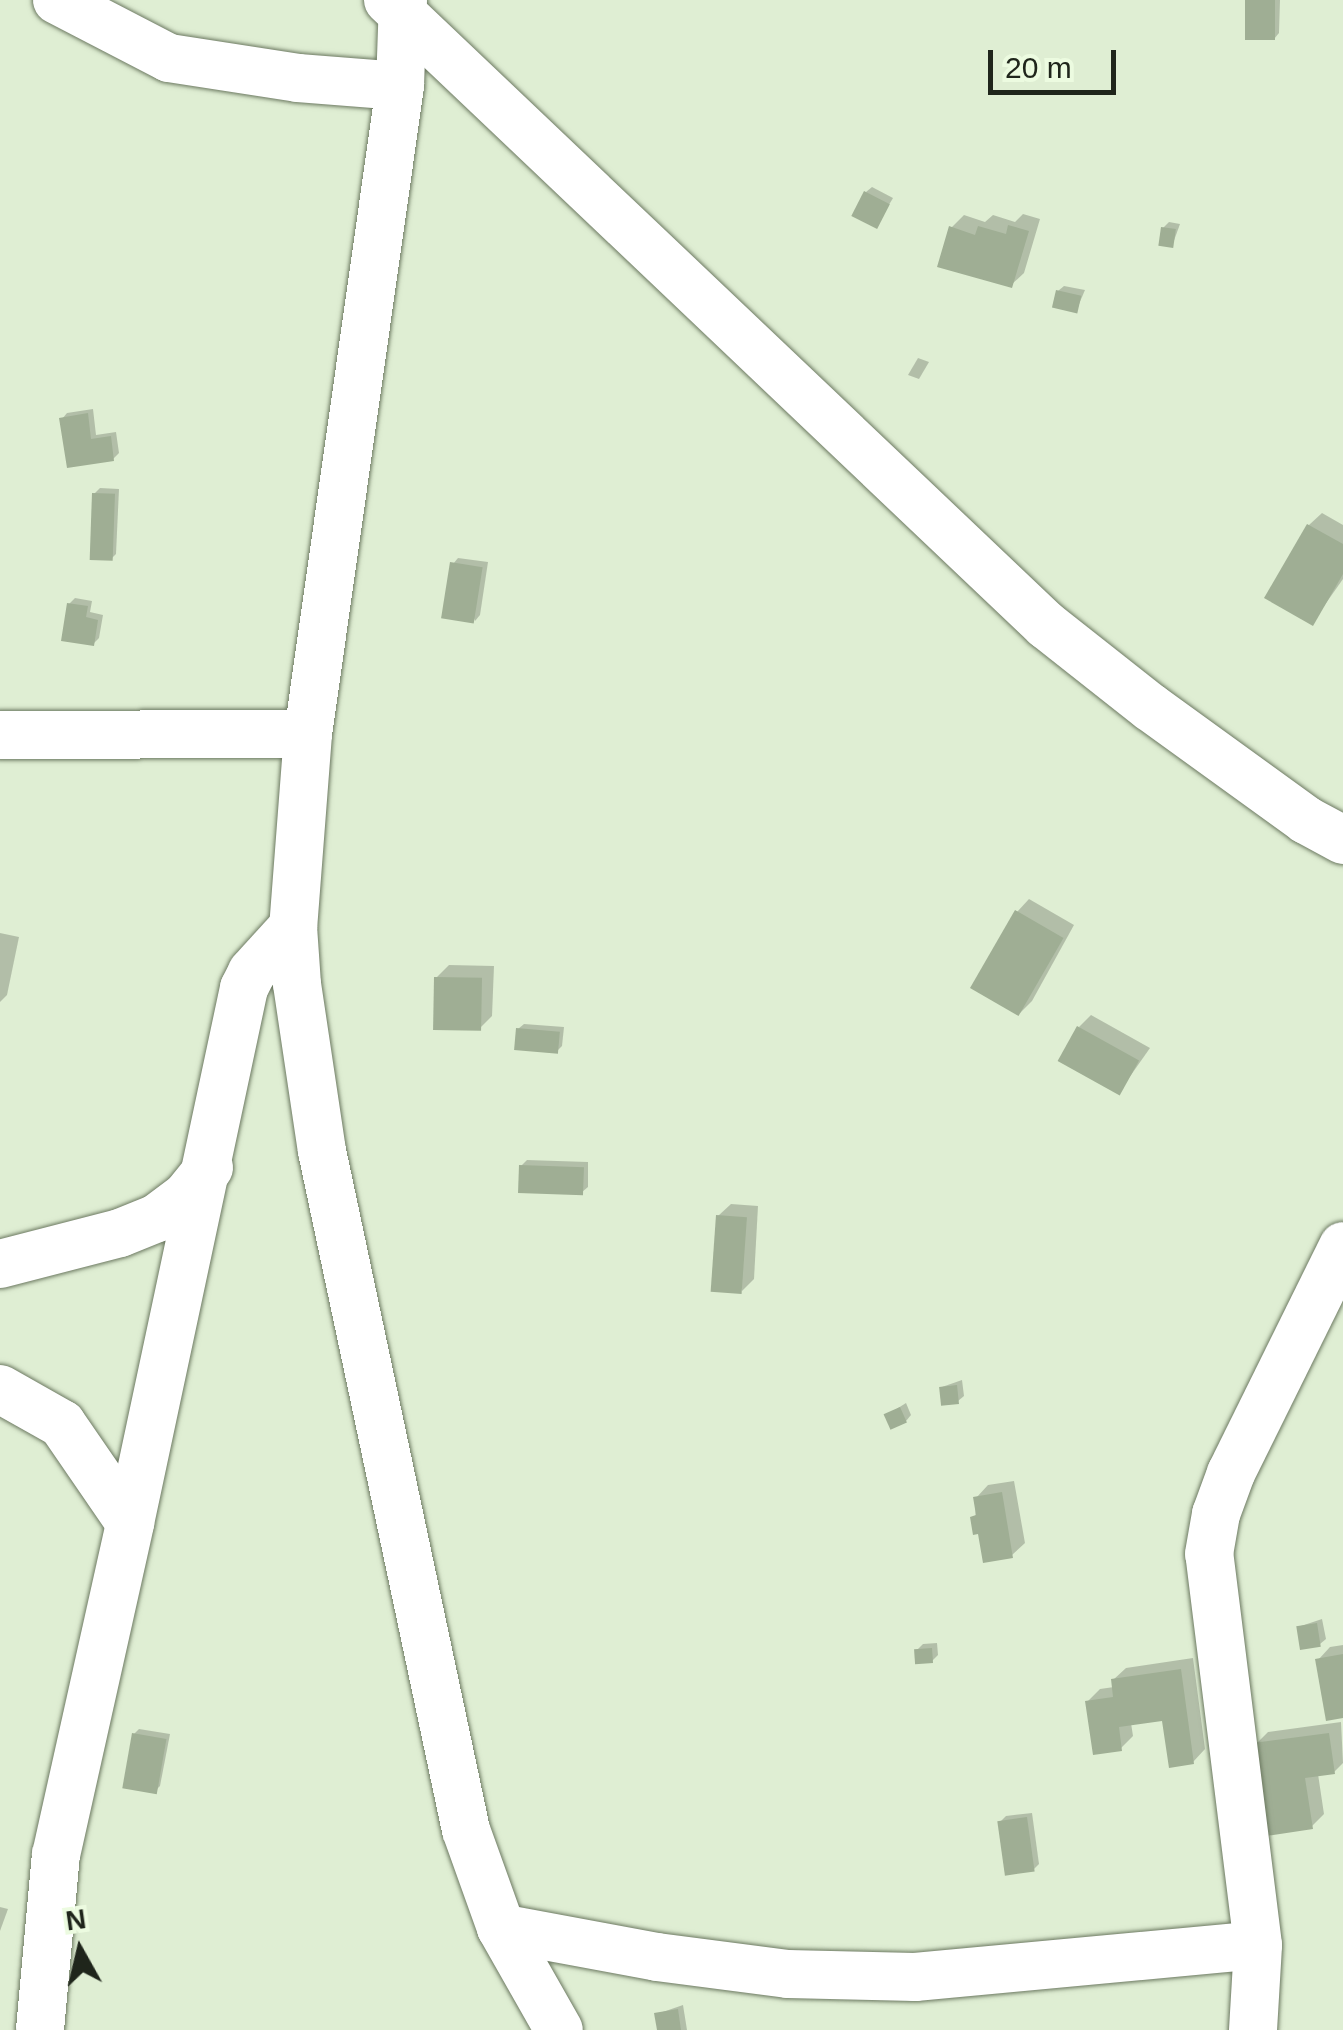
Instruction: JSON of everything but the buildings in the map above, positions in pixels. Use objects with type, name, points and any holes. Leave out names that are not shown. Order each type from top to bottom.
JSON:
[{"type":"street","points":[[57,0],[169,58],[298,78],[400,86]]},
{"type":"street","points":[[398,4],[400,86],[308,734],[293,927],[309,1078],[466,1830],[501,1928],[560,2030]]},
{"type":"street","points":[[398,4],[1046,625],[1150,707],[1306,820],[1343,840]]},
{"type":"street","points":[[0,735],[308,734]]},
{"type":"street","points":[[40,2030],[56,1854],[209,1168],[244,988],[252,972],[293,927]]},
{"type":"street","points":[[0,1264],[120,1233],[157,1218],[187,1195],[209,1168]]},
{"type":"street","points":[[1252,2030],[1258,1945],[1209,1554],[1216,1514],[1232,1472],[1343,1246]]},
{"type":"street","points":[[0,1389],[62,1424],[130,1523]]},
{"type":"street","points":[[501,1928],[657,1957],[788,1974],[915,1977],[1258,1945]]}]
